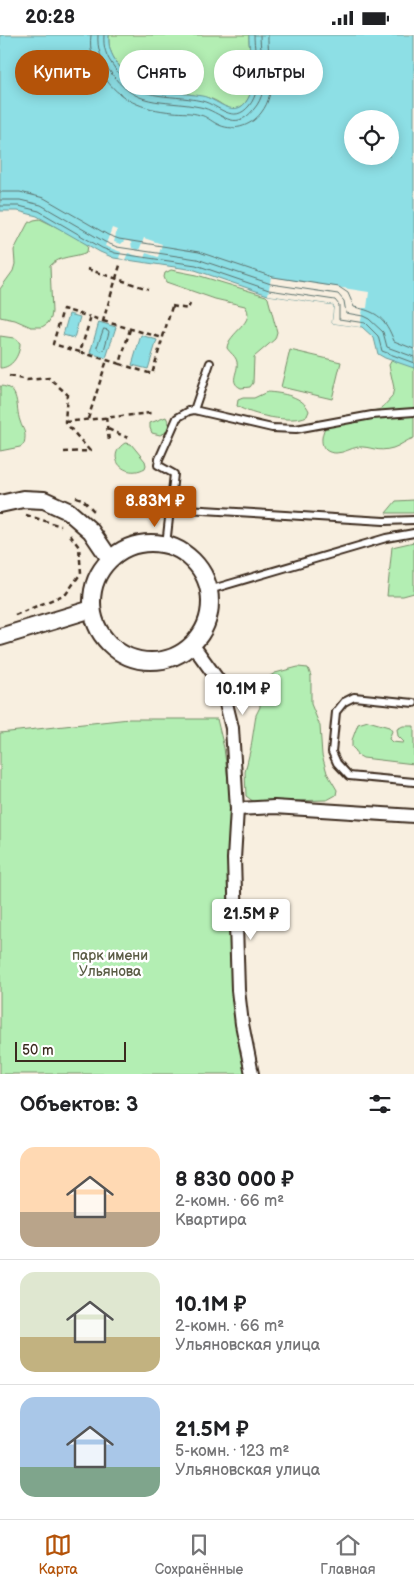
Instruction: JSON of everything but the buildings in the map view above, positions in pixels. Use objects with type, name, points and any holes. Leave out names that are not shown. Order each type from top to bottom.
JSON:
[{"type":"street","points":[[0,504],[24,499],[44,500],[68,511],[91,531],[110,559]]},
{"type":"street","points":[[150,543],[166,545],[181,551],[194,561],[203,575],[209,590],[210,605],[207,619],[202,633],[179,654],[164,660],[148,661],[131,658],[117,650],[105,639],[96,625],[92,609],[92,593],[97,577],[110,559],[118,552],[133,545],[150,543]]},
{"type":"street","points":[[0,637],[92,609]]},
{"type":"street","points":[[192,644],[224,691],[232,728],[237,809],[234,859],[238,989],[242,1024],[252,1074]]},
{"type":"street","points":[[237,809],[274,807],[414,816]]},
{"type":"lane","points":[[194,410],[210,363]]},
{"type":"lane","points":[[166,545],[174,474],[158,465],[177,417],[188,411],[194,410],[272,428],[296,429],[372,415],[414,413]]},
{"type":"lane","points":[[170,509],[384,521],[414,520]]},
{"type":"lane","points":[[209,590],[386,538],[414,533]]},
{"type":"lane","points":[[414,703],[354,697],[344,703],[336,713],[332,752],[337,763],[349,776],[414,783]]},
{"type":"path","points":[[103,321],[121,263]]},
{"type":"path","points":[[87,269],[148,289]]},
{"type":"path","points":[[163,338],[63,309],[53,344],[152,374],[163,338],[173,305],[188,309],[190,304]]},
{"type":"path","points":[[80,352],[91,317]]},
{"type":"path","points":[[120,364],[130,329]]},
{"type":"path","points":[[88,419],[107,360]]},
{"type":"path","points":[[9,377],[27,381],[49,378],[67,395],[65,422],[90,451],[64,452]]},
{"type":"path","points":[[65,422],[151,413]]},
{"type":"path","points":[[106,417],[109,441]]},
{"type":"path","points":[[108,429],[128,437]]},
{"type":"path","points":[[24,515],[65,528]]},
{"type":"path","points":[[7,618],[66,595],[82,573],[79,547],[70,534]]},
{"type":"green space","points":[[109,35],[249,35],[250,50],[214,50],[214,95],[250,95],[243,105],[239,108],[231,109],[214,100],[190,95],[204,95],[204,50],[119,50],[119,66],[113,57]]},
{"type":"green space","points":[[40,219],[81,239],[88,245],[87,252],[63,258],[50,266],[51,318],[42,327],[31,327],[15,320],[0,317],[0,289],[13,271],[15,264],[14,250],[28,223]]},
{"type":"green space","points":[[171,270],[197,275],[268,298],[277,332],[275,339],[254,357],[253,383],[250,387],[241,388],[235,383],[237,362],[227,348],[232,337],[245,322],[248,312],[245,306],[215,299],[166,282],[165,273]]},
{"type":"green space","points":[[0,336],[14,338],[20,343],[19,352],[12,363],[0,368]]},
{"type":"green space","points":[[290,350],[341,362],[332,399],[281,387]]},
{"type":"green space","points":[[414,358],[414,438],[396,447],[387,449],[378,450],[358,447],[336,453],[326,450],[323,447],[322,438],[327,424],[349,416],[381,409],[392,397],[394,388],[389,365],[392,360]]},
{"type":"green space","points":[[0,386],[7,387],[14,394],[25,436],[24,444],[20,447],[0,451]]},
{"type":"green space","points":[[267,392],[285,394],[302,402],[309,411],[307,416],[282,419],[252,412],[237,406],[238,400],[254,398]]},
{"type":"green space","points":[[166,417],[169,423],[167,432],[160,435],[152,433],[150,423]]},
{"type":"green space","points":[[125,443],[131,444],[145,461],[145,468],[130,471],[119,465],[116,454]]},
{"type":"green space","points":[[414,500],[414,513],[386,513],[396,501]]},
{"type":"green space","points":[[414,542],[414,593],[403,596],[387,596],[392,547]]},
{"type":"green space","points":[[298,667],[308,668],[311,676],[311,704],[320,726],[322,755],[327,773],[337,790],[336,795],[327,800],[254,802],[246,796],[245,772],[256,715],[260,707],[259,683],[275,673]]},
{"type":"green space","name":"парк имени Ульянова","points":[[129,719],[217,719],[224,748],[230,796],[248,1074],[0,1074],[0,733]]},
{"type":"green space","points":[[368,721],[389,727],[392,731],[389,739],[392,742],[404,742],[398,736],[397,729],[403,726],[414,726],[414,764],[363,758],[356,754],[352,747],[352,740],[358,724]]},
{"type":"water","points":[[0,35],[109,35],[113,57],[119,65],[119,95],[202,96],[236,109],[246,102],[250,95],[323,95],[323,50],[250,50],[249,35],[414,35],[414,368],[378,354],[374,338],[362,327],[332,323],[334,305],[268,295],[195,270],[114,258],[37,216],[18,211],[0,211]]},
{"type":"water","points":[[69,314],[80,317],[74,338],[63,335]]},
{"type":"water","points":[[99,322],[116,327],[106,358],[90,353]]},
{"type":"water","points":[[141,335],[157,340],[148,369],[132,365]]},
{"type":"pier","points":[[112,228],[117,230],[114,242],[121,244],[125,240],[131,242],[132,248],[139,250],[144,238],[162,244],[158,257],[146,253],[144,258],[128,253],[125,260],[119,258],[121,252],[105,246]]},
{"type":"pier","points":[[271,277],[369,292],[367,308],[363,308],[360,327],[332,323],[334,305],[268,295]]}]
